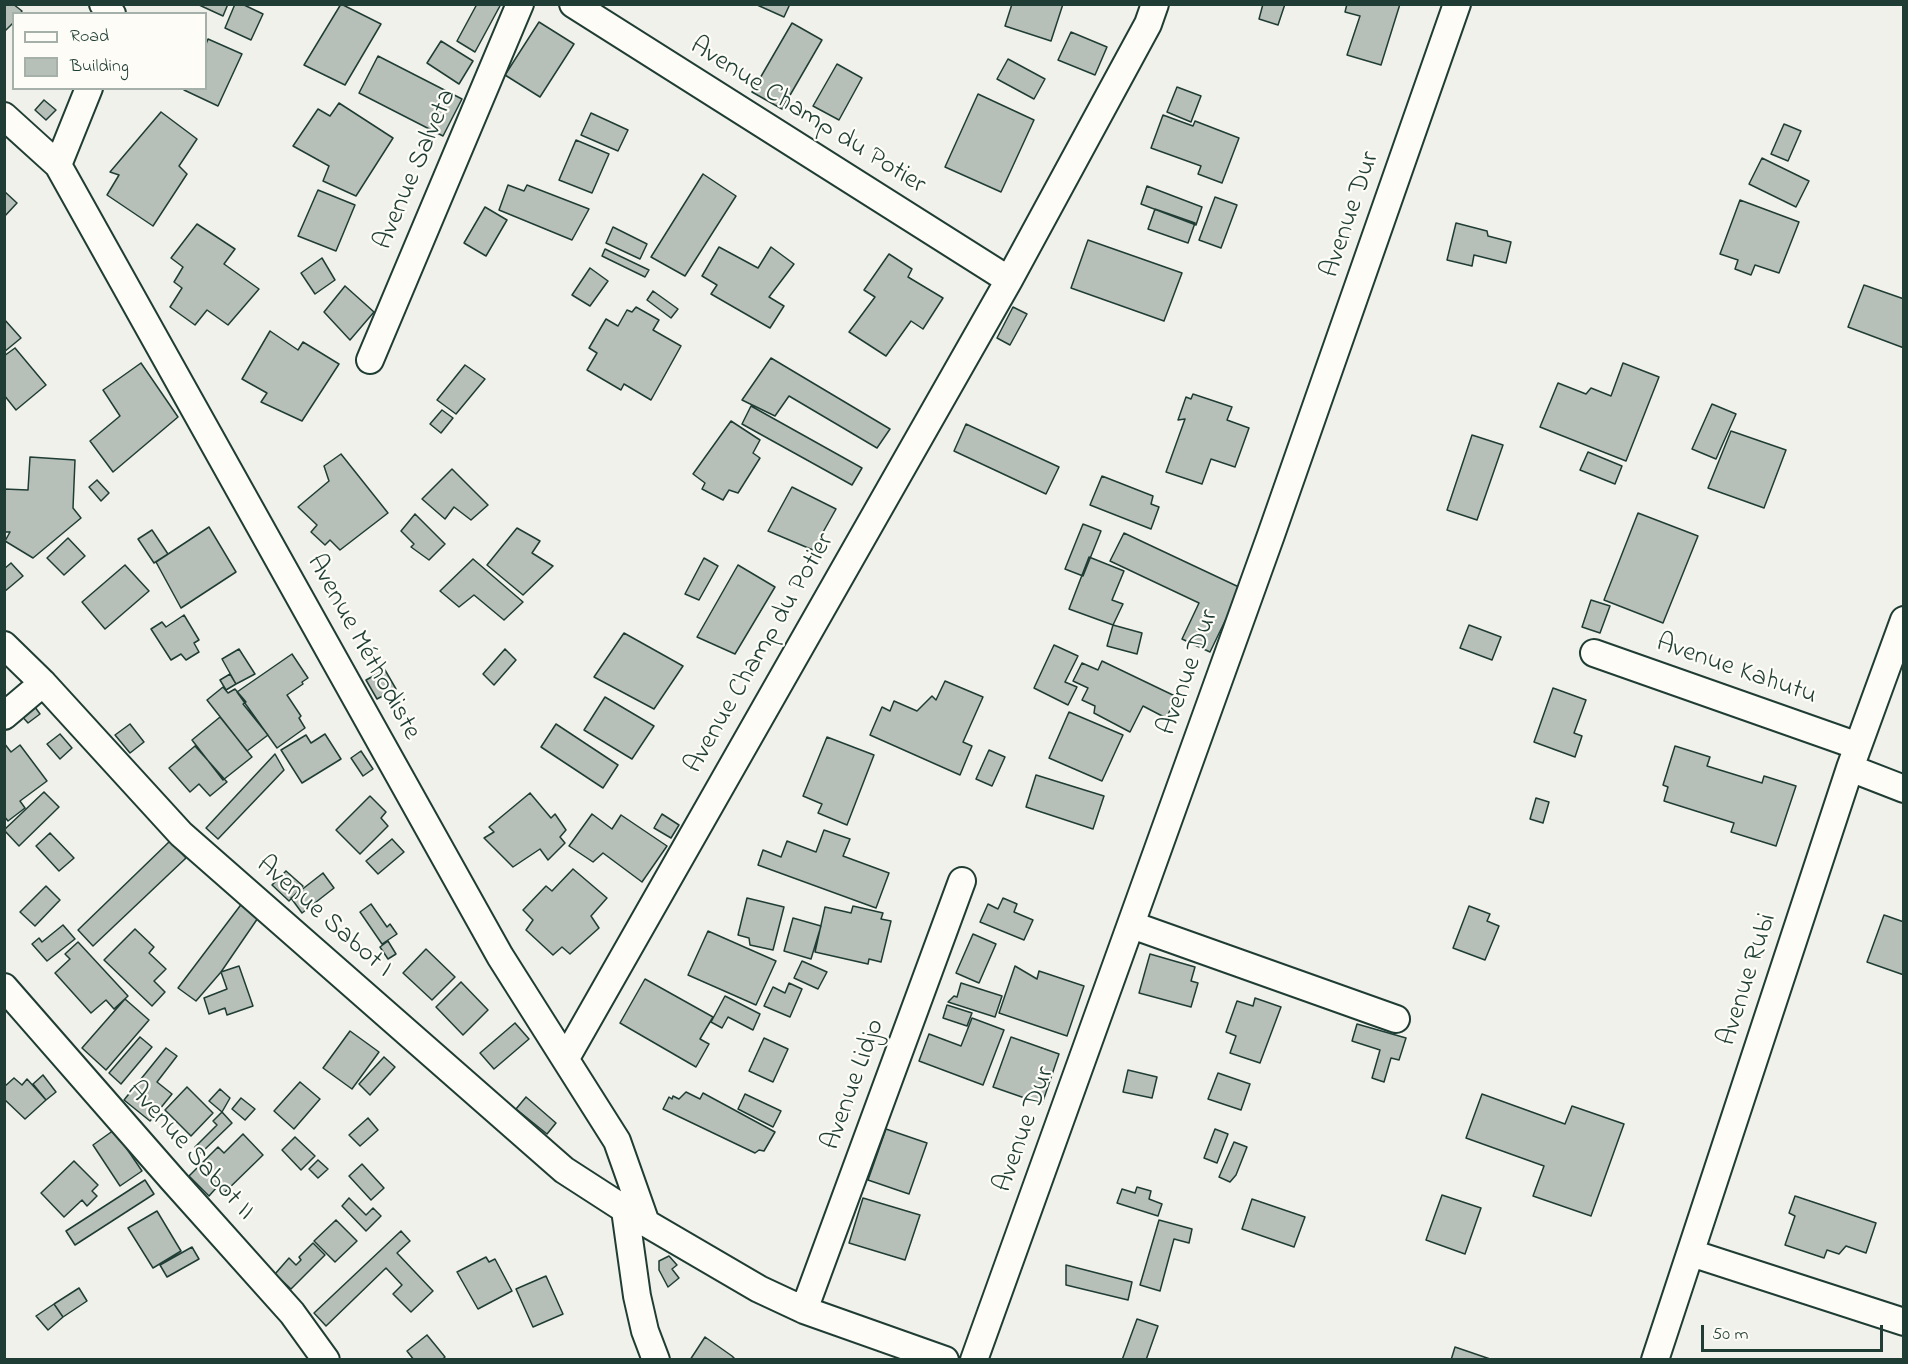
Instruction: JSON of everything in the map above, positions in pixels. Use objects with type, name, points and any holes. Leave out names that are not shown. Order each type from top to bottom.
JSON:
[{"type":"street","name":"Avenue Salveta","points":[[370,360],[520,4]]},
{"type":"street","name":"Avenue Champ du Potier","points":[[573,4],[1009,280]]},
{"type":"street","name":"Avenue Champ du Potier","points":[[566,1058],[1009,280],[1148,24],[1155,4]]},
{"type":"street","name":"Avenue Dur","points":[[974,1359],[1132,925],[1457,4]]},
{"type":"street","points":[[58,165],[88,90]]},
{"type":"street","name":"Avenue Méthodiste","points":[[4,116],[58,165],[500,956],[617,1141],[635,1217],[637,1296],[645,1331],[656,1359]]},
{"type":"street","name":"Avenue Rubi","points":[[1654,1359],[1854,757],[1904,621]]},
{"type":"street","name":"Avenue Sabot I","points":[[4,645],[43,683],[181,834],[564,1170],[635,1217],[759,1290],[804,1310],[945,1359]]},
{"type":"street","name":"Avenue Kahutu","points":[[1594,653],[1854,757],[1904,789]]},
{"type":"street","points":[[4,716],[43,683]]},
{"type":"street","name":"Avenue Lidjo","points":[[804,1310],[962,880]]},
{"type":"street","points":[[1132,925],[1396,1018]]},
{"type":"street","name":"Avenue Sabot II","points":[[4,987],[171,1179],[292,1313],[326,1359]]},
{"type":"street","points":[[1691,1253],[1904,1322]]},
{"type":"building","points":[[4,4],[13,4],[22,11],[12,12],[12,24],[4,32]]},
{"type":"building","points":[[197,4],[228,4],[223,16]]},
{"type":"building","points":[[235,4],[242,4],[263,14],[251,40],[225,28]]},
{"type":"building","points":[[341,4],[381,24],[345,85],[304,65]]},
{"type":"building","points":[[477,4],[501,4],[475,52],[457,41]]},
{"type":"building","points":[[755,4],[790,4],[784,17]]},
{"type":"building","points":[[1012,4],[1063,4],[1051,41],[1005,26]]},
{"type":"building","points":[[1263,4],[1285,4],[1278,25],[1259,19]]},
{"type":"building","points":[[1347,4],[1400,4],[1381,65],[1347,55],[1360,16],[1345,12]]},
{"type":"building","points":[[539,22],[574,44],[540,97],[505,75]]},
{"type":"building","points":[[792,23],[822,40],[782,109],[752,92]]},
{"type":"building","points":[[1071,32],[1107,47],[1095,75],[1058,60]]},
{"type":"building","points":[[208,39],[242,54],[218,106],[184,90],[207,90]]},
{"type":"building","points":[[441,41],[473,61],[459,84],[427,63]]},
{"type":"building","points":[[378,56],[462,99],[443,136],[359,93]]},
{"type":"building","points":[[1008,59],[1045,79],[1034,99],[997,79]]},
{"type":"building","points":[[837,64],[862,78],[839,120],[813,106]]},
{"type":"building","points":[[1177,87],[1201,96],[1191,122],[1167,112]]},
{"type":"building","points":[[978,94],[1034,120],[1001,192],[945,167]]},
{"type":"building","points":[[44,100],[56,110],[46,120],[35,110]]},
{"type":"building","points":[[339,103],[393,138],[356,196],[323,181],[329,166],[293,146],[318,109],[330,116]]},
{"type":"building","points":[[161,112],[197,139],[179,166],[187,174],[153,226],[107,195],[119,175],[110,172]]},
{"type":"building","points":[[591,113],[628,130],[618,151],[581,135]]},
{"type":"building","points":[[1163,115],[1193,126],[1195,121],[1239,138],[1222,183],[1198,174],[1201,166],[1151,148]]},
{"type":"building","points":[[1784,124],[1801,131],[1788,161],[1771,154]]},
{"type":"building","points":[[576,140],[609,154],[592,193],[559,180]]},
{"type":"building","points":[[1762,158],[1809,181],[1796,207],[1749,184]]},
{"type":"building","points":[[703,174],[736,196],[685,276],[651,257]]},
{"type":"building","points":[[508,185],[524,191],[527,185],[589,209],[572,240],[499,210]]},
{"type":"building","points":[[1147,186],[1202,207],[1196,225],[1141,204]]},
{"type":"building","points":[[318,190],[355,205],[336,251],[298,236]]},
{"type":"building","points":[[4,191],[17,203],[4,217]]},
{"type":"building","points":[[1215,197],[1237,205],[1221,248],[1199,240]]},
{"type":"building","points":[[1740,200],[1799,222],[1779,273],[1755,265],[1751,275],[1735,269],[1738,260],[1720,254]]},
{"type":"building","points":[[485,207],[507,220],[486,256],[464,243]]},
{"type":"building","points":[[1155,209],[1195,223],[1188,243],[1148,229]]},
{"type":"building","points":[[1456,223],[1487,231],[1488,236],[1511,242],[1506,263],[1474,255],[1472,266],[1447,260]]},
{"type":"building","points":[[197,224],[235,249],[224,264],[259,289],[228,325],[207,310],[195,325],[170,307],[182,288],[174,282],[183,267],[171,258]]},
{"type":"building","points":[[613,227],[647,244],[640,259],[606,243]]},
{"type":"building","points":[[1088,240],[1182,273],[1164,321],[1071,288]]},
{"type":"building","points":[[719,247],[758,268],[771,247],[794,264],[769,297],[784,306],[770,328],[711,294],[717,285],[702,276]]},
{"type":"building","points":[[605,249],[649,270],[645,277],[602,256]]},
{"type":"building","points":[[889,254],[912,269],[908,277],[943,298],[923,329],[911,321],[886,356],[849,332],[875,297],[864,290]]},
{"type":"building","points":[[322,258],[335,280],[315,294],[301,273]]},
{"type":"building","points":[[590,268],[608,281],[590,306],[572,295]]},
{"type":"building","points":[[1864,285],[1904,299],[1904,348],[1848,327]]},
{"type":"building","points":[[345,286],[374,312],[350,340],[324,312]]},
{"type":"building","points":[[653,291],[678,309],[671,318],[647,300]]},
{"type":"building","points":[[636,307],[659,320],[653,330],[681,346],[651,400],[624,384],[621,390],[587,370],[597,353],[589,348],[606,319],[618,326],[627,310],[632,312]]},
{"type":"building","points":[[1013,307],[1027,314],[1010,345],[997,338]]},
{"type":"building","points":[[4,319],[21,338],[4,352]]},
{"type":"building","points":[[270,331],[298,350],[303,342],[339,364],[302,421],[261,402],[267,393],[242,379]]},
{"type":"building","points":[[15,348],[46,385],[16,410],[4,395],[4,356]]},
{"type":"building","points":[[771,358],[890,429],[877,448],[789,396],[775,416],[742,400]]},
{"type":"building","points":[[141,363],[178,417],[113,472],[90,441],[120,416],[103,390]]},
{"type":"building","points":[[1623,363],[1659,377],[1626,461],[1540,427],[1558,383],[1586,394],[1591,388],[1611,396]]},
{"type":"building","points":[[465,365],[485,379],[456,414],[437,400]]},
{"type":"building","points":[[1193,394],[1232,407],[1227,420],[1249,428],[1235,467],[1211,459],[1202,484],[1166,472],[1185,419],[1178,420],[1186,397],[1191,399]]},
{"type":"building","points":[[1712,404],[1736,414],[1716,459],[1692,449]]},
{"type":"building","points":[[751,406],[862,468],[852,485],[742,424]]},
{"type":"building","points":[[442,410],[453,418],[441,433],[430,424]]},
{"type":"building","points":[[731,421],[760,440],[753,453],[760,458],[738,493],[729,490],[723,500],[702,489],[705,483],[693,474]]},
{"type":"building","points":[[966,424],[1059,467],[1046,494],[954,451]]},
{"type":"building","points":[[1731,431],[1786,450],[1764,508],[1708,488]]},
{"type":"building","points":[[1472,435],[1503,445],[1477,520],[1447,510]]},
{"type":"building","points":[[1588,452],[1622,466],[1615,484],[1580,470]]},
{"type":"building","points":[[341,454],[388,513],[340,550],[330,540],[325,545],[311,532],[317,525],[298,507],[329,481],[324,466]]},
{"type":"building","points":[[30,457],[75,460],[73,508],[81,518],[33,558],[5,541],[10,532],[4,532],[4,489],[28,490]]},
{"type":"building","points":[[452,469],[488,505],[471,520],[454,507],[445,519],[422,499]]},
{"type":"building","points":[[1102,476],[1153,496],[1151,504],[1159,507],[1151,529],[1090,505]]},
{"type":"building","points":[[97,480],[109,493],[101,501],[89,487]]},
{"type":"building","points":[[792,487],[836,509],[813,550],[768,531]]},
{"type":"building","points":[[1638,513],[1698,536],[1663,623],[1604,600]]},
{"type":"building","points":[[415,514],[445,544],[429,560],[411,547],[414,544],[401,531]]},
{"type":"building","points":[[1083,524],[1101,531],[1083,576],[1065,569]]},
{"type":"building","points":[[209,527],[236,572],[181,608],[156,562]]},
{"type":"building","points":[[517,528],[540,541],[532,553],[553,566],[523,595],[487,565]]},
{"type":"building","points":[[152,530],[168,554],[154,563],[138,539]]},
{"type":"building","points":[[1124,533],[1241,588],[1210,652],[1182,639],[1199,603],[1110,561]]},
{"type":"building","points":[[68,538],[85,556],[64,575],[47,558]]},
{"type":"building","points":[[1089,557],[1124,571],[1112,600],[1123,604],[1113,625],[1069,609]]},
{"type":"building","points":[[704,558],[718,566],[699,600],[685,594]]},
{"type":"building","points":[[473,559],[523,602],[504,620],[474,595],[459,607],[440,591]]},
{"type":"building","points":[[11,563],[23,576],[4,592],[4,569]]},
{"type":"building","points":[[125,565],[149,591],[105,629],[82,602]]},
{"type":"building","points":[[738,565],[775,587],[735,654],[697,637]]},
{"type":"building","points":[[1591,600],[1610,606],[1600,633],[1582,627]]},
{"type":"building","points":[[184,615],[199,640],[194,643],[199,652],[186,660],[181,654],[171,660],[151,629],[162,622],[166,627]]},
{"type":"building","points":[[1113,625],[1142,633],[1137,654],[1107,646]]},
{"type":"building","points":[[1469,625],[1501,637],[1492,660],[1460,648]]},
{"type":"building","points":[[624,633],[683,666],[654,709],[594,677]]},
{"type":"building","points":[[1054,645],[1078,656],[1065,682],[1077,687],[1068,705],[1034,688]]},
{"type":"building","points":[[239,649],[255,674],[236,684],[222,659]]},
{"type":"building","points":[[505,649],[516,660],[494,685],[483,674]]},
{"type":"building","points":[[292,654],[308,678],[287,695],[301,716],[299,718],[305,728],[277,748],[237,692]]},
{"type":"building","points":[[1102,661],[1177,697],[1166,718],[1143,706],[1130,732],[1094,713],[1095,706],[1082,700],[1088,688],[1073,681],[1082,663],[1098,670]]},
{"type":"building","points":[[385,670],[396,689],[377,699],[366,680]]},
{"type":"building","points":[[230,674],[236,684],[226,690],[220,680]]},
{"type":"building","points":[[945,681],[983,697],[963,742],[972,746],[960,775],[870,735],[882,707],[890,711],[894,701],[917,711],[932,696],[936,700]]},
{"type":"building","points":[[223,687],[228,693],[235,689],[246,702],[243,704],[268,735],[247,751],[207,700]]},
{"type":"building","points":[[1553,688],[1586,700],[1574,733],[1582,736],[1575,757],[1534,742]]},
{"type":"building","points":[[605,697],[654,726],[632,759],[584,730]]},
{"type":"building","points":[[32,703],[40,714],[28,723],[19,713]]},
{"type":"building","points":[[1069,712],[1123,735],[1102,781],[1049,758]]},
{"type":"building","points":[[220,717],[252,757],[223,780],[192,740]]},
{"type":"building","points":[[130,724],[144,742],[130,753],[115,735]]},
{"type":"building","points":[[556,724],[618,765],[603,788],[541,747]]},
{"type":"building","points":[[60,734],[72,748],[60,759],[47,744]]},
{"type":"building","points":[[325,734],[341,759],[302,783],[281,750],[306,735],[311,743]]},
{"type":"building","points":[[827,737],[874,755],[847,825],[818,813],[822,804],[803,796]]},
{"type":"building","points":[[4,743],[11,752],[20,745],[47,781],[20,801],[25,808],[8,821],[4,816]]},
{"type":"building","points":[[195,746],[227,782],[210,796],[199,784],[190,792],[169,768]]},
{"type":"building","points":[[1675,746],[1710,757],[1707,766],[1762,783],[1764,776],[1796,786],[1776,846],[1731,832],[1734,823],[1664,801],[1668,787],[1663,785]]},
{"type":"building","points":[[989,750],[1005,757],[992,786],[976,779]]},
{"type":"building","points":[[361,751],[373,769],[363,776],[351,758]]},
{"type":"building","points":[[275,754],[284,770],[218,839],[206,828]]},
{"type":"building","points":[[1036,775],[1104,796],[1093,829],[1026,807]]},
{"type":"building","points":[[44,792],[59,807],[19,846],[4,830]]},
{"type":"building","points":[[530,793],[551,818],[555,814],[566,830],[560,837],[565,843],[548,860],[540,849],[513,867],[484,838],[494,832],[489,827]]},
{"type":"building","points":[[370,796],[386,812],[381,818],[388,826],[360,854],[336,830]]},
{"type":"building","points":[[1536,798],[1549,802],[1543,823],[1530,819]]},
{"type":"building","points":[[592,814],[612,829],[621,815],[667,846],[642,882],[603,853],[593,862],[569,846]]},
{"type":"building","points":[[662,814],[679,825],[671,838],[654,828]]},
{"type":"building","points":[[824,830],[850,839],[843,856],[889,873],[876,908],[758,865],[763,850],[781,857],[787,841],[816,852]]},
{"type":"building","points":[[50,833],[74,858],[59,871],[36,846]]},
{"type":"building","points":[[392,839],[404,852],[378,874],[366,861]]},
{"type":"building","points":[[170,841],[186,858],[93,946],[78,930]]},
{"type":"building","points":[[573,869],[607,898],[591,916],[599,928],[570,954],[562,947],[553,955],[526,930],[533,920],[523,910],[546,886],[552,891]]},
{"type":"building","points":[[286,871],[303,886],[289,901],[272,885]]},
{"type":"building","points":[[323,873],[334,888],[302,913],[291,898]]},
{"type":"building","points":[[46,886],[60,900],[35,926],[20,912]]},
{"type":"building","points":[[747,898],[784,907],[773,950],[750,945],[749,938],[738,935]]},
{"type":"building","points":[[1003,898],[1017,904],[1014,912],[1033,920],[1024,940],[980,922],[988,904],[998,909]]},
{"type":"building","points":[[243,902],[260,915],[221,972],[196,1001],[178,988]]},
{"type":"building","points":[[371,904],[387,927],[390,924],[397,934],[382,944],[360,912]]},
{"type":"building","points":[[853,906],[883,913],[881,919],[891,921],[881,962],[869,959],[868,964],[815,952],[825,907],[851,913]]},
{"type":"building","points":[[1469,906],[1490,914],[1487,921],[1499,926],[1485,960],[1453,948]]},
{"type":"building","points":[[1884,915],[1904,922],[1904,975],[1867,962]]},
{"type":"building","points":[[793,918],[821,926],[811,959],[784,951]]},
{"type":"building","points":[[63,925],[75,939],[47,961],[32,944],[39,938],[42,942]]},
{"type":"building","points":[[135,929],[154,947],[149,953],[166,969],[154,981],[165,992],[152,1006],[104,960]]},
{"type":"building","points":[[708,931],[776,961],[756,1005],[688,975]]},
{"type":"building","points":[[973,934],[996,944],[979,983],[956,973]]},
{"type":"building","points":[[388,941],[396,954],[388,959],[380,947]]},
{"type":"building","points":[[78,942],[128,996],[114,1009],[106,1000],[91,1013],[55,973],[70,959],[65,954]]},
{"type":"building","points":[[426,949],[455,977],[432,1000],[403,973]]},
{"type":"building","points":[[1150,954],[1195,967],[1191,981],[1198,983],[1191,1007],[1139,993]]},
{"type":"building","points":[[802,961],[827,972],[818,989],[794,978]]},
{"type":"building","points":[[239,966],[253,1006],[227,1015],[225,1008],[209,1014],[204,998],[227,989],[221,972]]},
{"type":"building","points":[[1015,966],[1037,979],[1039,971],[1084,986],[1067,1036],[999,1013]]},
{"type":"building","points":[[645,979],[713,1017],[700,1039],[709,1044],[696,1067],[620,1023]]},
{"type":"building","points":[[461,982],[488,1010],[463,1035],[436,1007]]},
{"type":"building","points":[[789,983],[802,989],[790,1017],[764,1006],[773,987],[785,993]]},
{"type":"building","points":[[961,983],[1002,996],[995,1017],[948,1002],[954,996],[957,997]]},
{"type":"building","points":[[725,996],[760,1014],[753,1030],[728,1017],[722,1028],[711,1022]]},
{"type":"building","points":[[1255,998],[1281,1007],[1260,1063],[1230,1053],[1236,1036],[1226,1032],[1237,1001],[1253,1006]]},
{"type":"building","points":[[125,999],[149,1020],[106,1070],[82,1048]]},
{"type":"building","points":[[947,1005],[972,1013],[967,1026],[943,1018]]},
{"type":"building","points":[[972,1018],[1004,1030],[983,1085],[919,1061],[929,1034],[961,1046]]},
{"type":"building","points":[[515,1023],[529,1039],[494,1069],[480,1053]]},
{"type":"building","points":[[1357,1024],[1406,1038],[1399,1060],[1391,1058],[1384,1082],[1372,1078],[1380,1050],[1352,1041]]},
{"type":"building","points":[[350,1031],[379,1052],[352,1089],[323,1068]]},
{"type":"building","points":[[140,1037],[152,1047],[121,1084],[109,1073]]},
{"type":"building","points":[[1011,1037],[1059,1054],[1042,1104],[993,1087]]},
{"type":"building","points":[[764,1038],[788,1049],[773,1082],[749,1071]]},
{"type":"building","points":[[166,1048],[177,1056],[157,1082],[172,1094],[150,1121],[124,1100]]},
{"type":"building","points":[[384,1057],[395,1067],[370,1095],[359,1084]]},
{"type":"building","points":[[1128,1070],[1157,1077],[1152,1098],[1123,1092]]},
{"type":"building","points":[[1218,1073],[1250,1084],[1241,1110],[1208,1099]]},
{"type":"building","points":[[43,1075],[56,1092],[46,1100],[33,1084]]},
{"type":"building","points":[[14,1078],[22,1085],[27,1079],[46,1100],[25,1119],[4,1099],[4,1087]]},
{"type":"building","points":[[300,1082],[320,1099],[294,1129],[274,1111]]},
{"type":"building","points":[[187,1087],[213,1113],[191,1136],[165,1110]]},
{"type":"building","points":[[220,1089],[230,1098],[222,1112],[209,1101]]},
{"type":"building","points":[[686,1092],[700,1099],[703,1093],[775,1132],[764,1151],[759,1150],[755,1153],[663,1109],[669,1097],[679,1099]]},
{"type":"building","points":[[745,1094],[781,1111],[773,1127],[738,1109]]},
{"type":"building","points":[[1482,1094],[1565,1124],[1572,1106],[1624,1124],[1591,1216],[1533,1196],[1544,1166],[1466,1138]]},
{"type":"building","points":[[526,1097],[556,1123],[547,1134],[516,1109]]},
{"type":"building","points":[[241,1098],[255,1109],[245,1120],[232,1109]]},
{"type":"building","points":[[222,1112],[232,1123],[201,1153],[195,1147],[217,1125],[213,1121]]},
{"type":"building","points":[[368,1118],[378,1130],[360,1146],[349,1135]]},
{"type":"building","points":[[886,1129],[927,1143],[909,1194],[868,1180]]},
{"type":"building","points":[[1215,1129],[1228,1134],[1217,1163],[1204,1158]]},
{"type":"building","points":[[114,1130],[142,1171],[120,1186],[93,1145]]},
{"type":"building","points":[[243,1134],[263,1155],[223,1194],[217,1187],[209,1196],[189,1176],[218,1147],[224,1153]]},
{"type":"building","points":[[295,1137],[315,1156],[301,1170],[282,1150]]},
{"type":"building","points":[[1234,1142],[1247,1147],[1236,1175],[1230,1182],[1219,1177]]},
{"type":"building","points":[[318,1160],[328,1169],[318,1178],[309,1169]]},
{"type":"building","points":[[74,1161],[98,1185],[92,1191],[97,1196],[87,1206],[82,1200],[64,1217],[41,1193]]},
{"type":"building","points":[[362,1164],[384,1188],[371,1200],[349,1176]]},
{"type":"building","points":[[145,1180],[154,1194],[75,1245],[66,1231]]},
{"type":"building","points":[[1137,1187],[1151,1191],[1149,1199],[1162,1204],[1158,1216],[1117,1203],[1122,1189],[1135,1193]]},
{"type":"building","points":[[1442,1195],[1481,1208],[1465,1254],[1426,1240]]},
{"type":"building","points":[[1795,1196],[1876,1223],[1866,1253],[1846,1246],[1839,1254],[1827,1250],[1824,1258],[1785,1245],[1795,1216],[1789,1213]]},
{"type":"building","points":[[349,1198],[366,1215],[373,1208],[381,1216],[366,1231],[342,1206]]},
{"type":"building","points":[[863,1198],[920,1215],[905,1260],[849,1243]]},
{"type":"building","points":[[1252,1199],[1305,1217],[1294,1247],[1242,1229]]},
{"type":"building","points":[[157,1211],[181,1251],[153,1268],[128,1228]]},
{"type":"building","points":[[336,1220],[357,1241],[335,1262],[314,1241]]},
{"type":"building","points":[[1159,1220],[1192,1229],[1189,1243],[1174,1239],[1160,1291],[1140,1285]]},
{"type":"building","points":[[401,1231],[410,1241],[397,1253],[433,1291],[411,1312],[393,1294],[402,1285],[386,1268],[326,1326],[314,1313]]},
{"type":"building","points":[[313,1243],[325,1255],[291,1289],[275,1274],[289,1258],[296,1265],[301,1260],[299,1257]]},
{"type":"building","points":[[192,1247],[199,1259],[167,1277],[160,1265]]},
{"type":"building","points":[[669,1256],[677,1265],[672,1269],[679,1278],[668,1287],[659,1270],[659,1261]]},
{"type":"building","points":[[486,1257],[489,1262],[495,1259],[512,1291],[478,1309],[457,1272]]},
{"type":"building","points":[[1066,1265],[1132,1282],[1128,1300],[1066,1285]]},
{"type":"building","points":[[546,1276],[563,1314],[533,1327],[516,1289]]},
{"type":"building","points":[[79,1288],[87,1301],[63,1317],[54,1304]]},
{"type":"building","points":[[54,1304],[63,1317],[48,1330],[36,1316]]},
{"type":"building","points":[[1137,1319],[1158,1326],[1146,1360],[1122,1360]]},
{"type":"building","points":[[427,1335],[445,1357],[442,1360],[414,1360],[407,1351]]},
{"type":"building","points":[[705,1337],[732,1356],[736,1360],[690,1360]]},
{"type":"building","points":[[1455,1347],[1493,1360],[1451,1360]]}]
